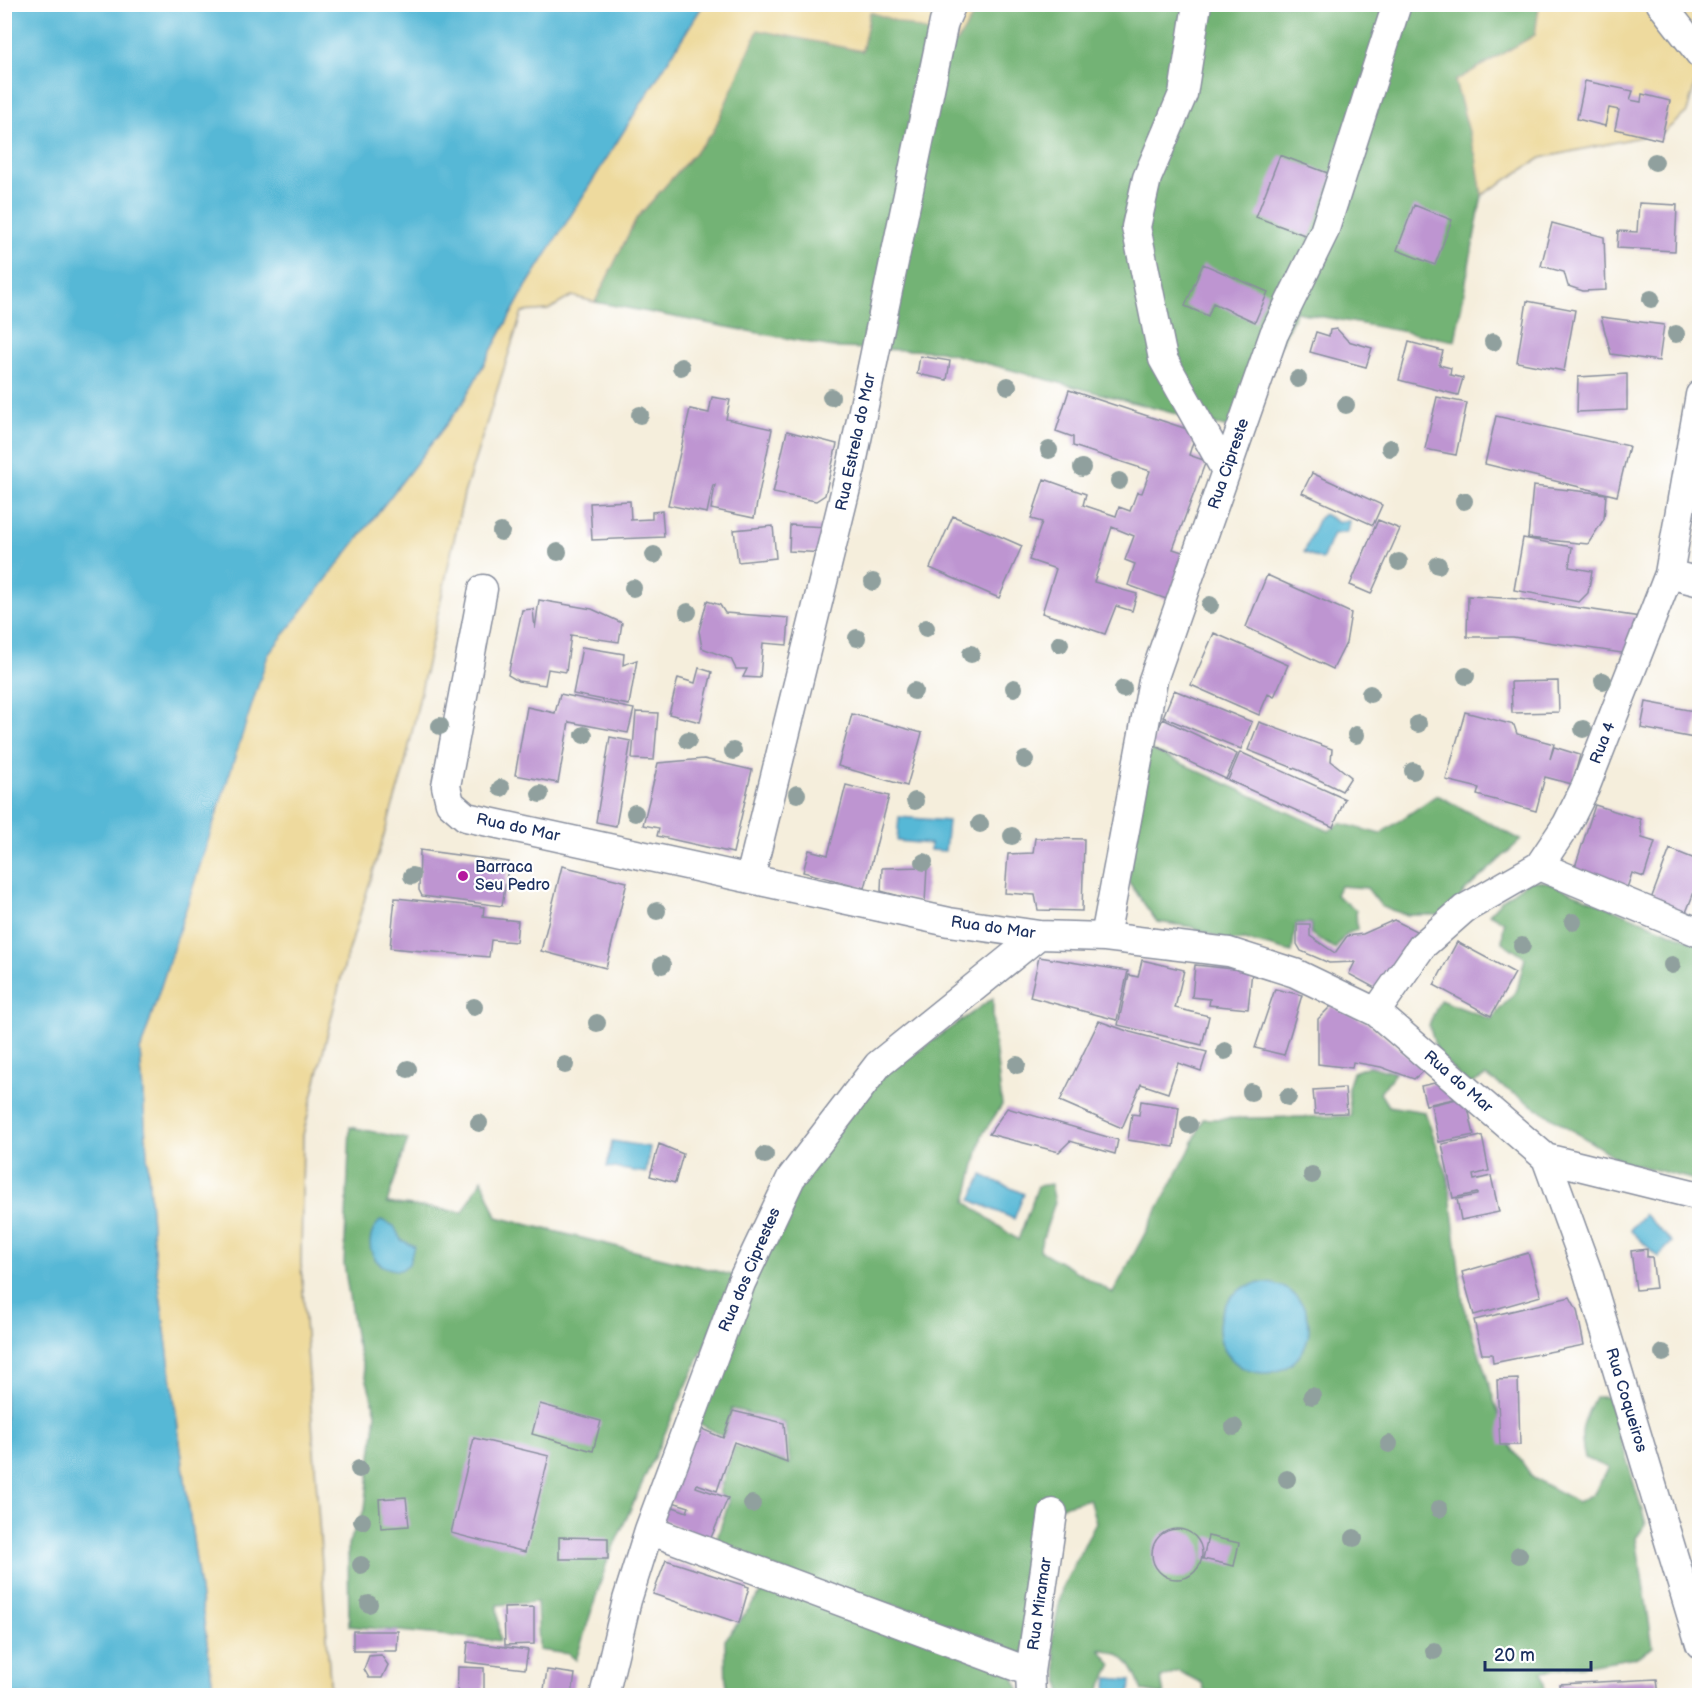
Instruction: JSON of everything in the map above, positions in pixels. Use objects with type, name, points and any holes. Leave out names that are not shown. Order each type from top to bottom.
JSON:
[{"type":"street","name":"Rua Estrela do Mar","points":[[750,878],[851,468],[944,22],[952,4]]},
{"type":"street","points":[[1197,4],[1183,94],[1148,178],[1136,227],[1162,359],[1226,471]]},
{"type":"street","name":"Rua Cipreste","points":[[1106,937],[1153,680],[1274,334],[1324,232],[1397,4]]},
{"type":"street","points":[[1661,4],[1700,54]]},
{"type":"street","name":"Rua 4","points":[[1376,1012],[1422,946],[1464,909],[1539,866],[1567,824],[1586,788],[1669,574],[1700,395]]},
{"type":"street","points":[[1669,574],[1700,582]]},
{"type":"street","name":"Rua do Mar","points":[[483,589],[446,786],[450,803],[466,817],[949,922],[1039,934],[1106,937],[1230,952],[1295,973],[1376,1012],[1546,1158],[1700,1196]]},
{"type":"street","points":[[1539,866],[1700,933]]},
{"type":"street","name":"Rua dos Ciprestes","points":[[604,1695],[627,1600],[649,1530],[741,1283],[791,1178],[878,1065],[1039,934]]},
{"type":"street","name":"Rua Coqueiros","points":[[1546,1158],[1588,1273],[1700,1644]]},
{"type":"street","name":"Rua Miramar","points":[[1031,1684],[1053,1513]]},
{"type":"street","points":[[649,1530],[1031,1684]]},
{"type":"green space","points":[[1537,4],[1539,7],[1535,35],[1455,81],[1476,157],[1482,195],[1455,341],[1296,312],[1240,431],[940,351],[838,348],[595,302],[636,219],[713,132],[758,29],[862,51],[870,11],[956,42],[980,5]]},
{"type":"green space","points":[[1146,747],[1329,831],[1340,823],[1380,834],[1437,795],[1521,840],[1463,893],[1448,915],[1407,915],[1382,907],[1367,888],[1340,886],[1336,895],[1356,910],[1357,930],[1346,934],[1335,949],[1311,934],[1311,923],[1296,923],[1292,952],[1245,940],[1227,941],[1192,927],[1157,922],[1128,881]]},
{"type":"green space","points":[[1530,880],[1547,882],[1699,944],[1699,1181],[1621,1161],[1486,1076],[1468,1085],[1437,1052],[1429,1025],[1440,1000],[1491,1019],[1517,990],[1525,958],[1502,942],[1504,922],[1489,914],[1502,900]]},
{"type":"green space","points":[[993,998],[993,1027],[1002,1105],[982,1135],[966,1202],[1018,1240],[1038,1186],[1051,1184],[1055,1202],[1039,1250],[1113,1293],[1189,1151],[1203,1119],[1351,1116],[1348,1088],[1353,1072],[1369,1066],[1395,1073],[1380,1093],[1388,1106],[1425,1112],[1448,1177],[1463,1302],[1507,1441],[1533,1478],[1578,1502],[1593,1494],[1609,1468],[1585,1458],[1582,1440],[1583,1426],[1595,1397],[1608,1397],[1646,1524],[1636,1538],[1653,1647],[1637,1657],[1542,1672],[1546,1696],[1225,1695],[1204,1691],[1202,1683],[1178,1671],[1161,1678],[1164,1695],[1142,1691],[1136,1675],[1127,1662],[1116,1654],[1100,1649],[1112,1665],[1097,1695],[1062,1695],[1052,1641],[1062,1588],[1096,1522],[1089,1499],[1051,1509],[1023,1655],[911,1610],[849,1593],[714,1547],[729,1501],[719,1493],[735,1446],[790,1464],[785,1422],[732,1409],[723,1436],[696,1422],[797,1177],[880,1078]]},
{"type":"green space","points":[[350,1127],[408,1139],[387,1203],[463,1212],[482,1179],[497,1217],[736,1276],[608,1559],[576,1660],[569,1654],[539,1650],[537,1602],[497,1605],[500,1641],[349,1626],[348,1544],[365,1508],[376,1413],[356,1341],[344,1264]]},
{"type":"green space","points":[[769,1582],[1011,1672],[1022,1695],[726,1695],[725,1640]]},
{"type":"sand","points":[[703,5],[980,5],[957,42],[870,12],[862,51],[758,30],[713,132],[636,219],[595,302],[572,296],[548,310],[522,312],[464,494],[404,769],[342,974],[303,1135],[301,1263],[331,1695],[214,1695],[153,1242],[140,1051],[267,655],[462,404],[527,285]]},
{"type":"sand","points":[[1537,5],[1699,5],[1699,70],[1687,112],[1664,132],[1541,158],[1482,195],[1476,157],[1455,81],[1535,35],[1539,7]]},
{"type":"water","points":[[5,4],[703,5],[527,285],[462,404],[268,655],[140,1051],[153,1242],[214,1695],[5,1695]]},
{"type":"water","points":[[1324,514],[1339,523],[1350,521],[1348,532],[1333,534],[1322,560],[1304,552],[1319,518]]},
{"type":"water","points":[[899,817],[948,821],[945,851],[930,850],[930,844],[897,841]]},
{"type":"water","points":[[612,1141],[650,1147],[646,1173],[607,1167]]},
{"type":"water","points":[[982,1175],[1024,1194],[1014,1219],[971,1200]]},
{"type":"water","points":[[1644,1214],[1672,1242],[1658,1257],[1630,1230]]},
{"type":"water","points":[[381,1220],[394,1226],[401,1240],[414,1246],[409,1264],[401,1270],[382,1265],[372,1253],[371,1236]]},
{"type":"water","points":[[1255,1283],[1273,1283],[1289,1290],[1302,1303],[1309,1319],[1309,1337],[1302,1353],[1289,1366],[1273,1373],[1255,1373],[1239,1366],[1226,1353],[1219,1337],[1219,1319],[1226,1303],[1239,1290]]},
{"type":"water","points":[[1108,1678],[1131,1680],[1130,1695],[1106,1695]]},
{"type":"building","points":[[1585,81],[1633,91],[1630,100],[1641,102],[1642,94],[1670,101],[1661,140],[1615,129],[1619,110],[1609,108],[1605,126],[1577,119]]},
{"type":"building","points":[[1280,155],[1333,175],[1310,237],[1256,217]]},
{"type":"building","points":[[1639,203],[1677,205],[1675,251],[1617,248],[1618,231],[1637,232]]},
{"type":"building","points":[[1414,205],[1452,220],[1435,265],[1397,250]]},
{"type":"building","points":[[1552,223],[1604,237],[1606,290],[1583,291],[1568,286],[1564,272],[1541,266]]},
{"type":"building","points":[[1203,264],[1268,292],[1255,322],[1213,303],[1208,316],[1185,306]]},
{"type":"building","points":[[1527,301],[1575,310],[1564,371],[1517,362]]},
{"type":"building","points":[[1601,317],[1664,325],[1659,361],[1611,354]]},
{"type":"building","points":[[1337,329],[1348,341],[1372,348],[1366,367],[1310,352],[1316,332],[1329,336],[1330,330]]},
{"type":"building","points":[[1409,342],[1443,351],[1439,365],[1451,368],[1450,375],[1463,378],[1458,395],[1399,380]]},
{"type":"building","points":[[920,356],[950,361],[947,380],[917,374]]},
{"type":"building","points":[[1627,374],[1627,410],[1577,412],[1578,377]]},
{"type":"building","points":[[1069,390],[1196,432],[1189,455],[1206,461],[1173,549],[1185,553],[1169,600],[1128,585],[1135,564],[1125,560],[1134,536],[1112,527],[1094,582],[1137,594],[1132,611],[1116,606],[1105,634],[1042,613],[1056,569],[1029,560],[1042,522],[1031,519],[1044,479],[1086,494],[1083,505],[1116,516],[1119,507],[1130,511],[1137,492],[1142,493],[1150,471],[1073,446],[1073,437],[1056,431]]},
{"type":"building","points":[[712,397],[730,400],[726,419],[772,429],[754,518],[711,509],[715,485],[713,485],[707,513],[668,505],[690,409],[709,413]]},
{"type":"building","points":[[1437,397],[1467,403],[1456,455],[1425,449]]},
{"type":"building","points":[[1496,416],[1629,446],[1617,496],[1485,464]]},
{"type":"building","points":[[787,431],[837,444],[825,495],[816,501],[773,493]]},
{"type":"building","points":[[1312,473],[1382,505],[1373,525],[1302,493]]},
{"type":"building","points":[[1533,486],[1606,494],[1604,519],[1588,544],[1528,538]]},
{"type":"building","points":[[630,501],[631,520],[652,519],[652,512],[662,511],[664,537],[592,540],[590,503]]},
{"type":"building","points":[[953,516],[1022,546],[999,598],[930,568]]},
{"type":"building","points":[[1378,520],[1400,529],[1371,594],[1350,585]]},
{"type":"building","points":[[790,525],[827,527],[826,553],[789,551]]},
{"type":"building","points":[[773,526],[776,558],[738,562],[734,530]]},
{"type":"building","points":[[1523,538],[1572,547],[1569,567],[1592,571],[1588,593],[1579,602],[1514,590]]},
{"type":"building","points":[[1267,575],[1351,613],[1346,643],[1333,669],[1246,627]]},
{"type":"building","points":[[1468,596],[1519,599],[1640,617],[1635,655],[1513,637],[1467,637]]},
{"type":"building","points":[[539,600],[592,609],[622,623],[619,642],[571,635],[566,672],[548,669],[545,685],[518,681],[508,675],[522,610],[533,609],[535,629]]},
{"type":"building","points":[[707,601],[720,605],[725,613],[789,618],[787,645],[763,643],[760,678],[743,677],[747,669],[736,669],[731,659],[702,648],[699,631]]},
{"type":"building","points":[[1214,633],[1288,665],[1274,697],[1268,694],[1259,715],[1191,685]]},
{"type":"building","points":[[582,647],[624,654],[623,665],[637,660],[629,705],[573,694]]},
{"type":"building","points":[[699,668],[712,672],[700,722],[669,714],[678,678],[695,683]]},
{"type":"building","points":[[1558,681],[1559,712],[1512,713],[1511,682]]},
{"type":"building","points":[[1174,690],[1252,722],[1241,749],[1163,717]]},
{"type":"building","points":[[560,694],[634,709],[628,733],[569,722],[558,783],[515,775],[527,707],[555,713]]},
{"type":"building","points":[[1646,702],[1699,712],[1694,738],[1641,728]]},
{"type":"building","points":[[636,712],[658,713],[654,760],[632,759]]},
{"type":"building","points":[[1465,712],[1514,725],[1517,734],[1554,744],[1550,759],[1554,747],[1580,755],[1572,784],[1545,777],[1536,811],[1477,795],[1479,788],[1446,780]]},
{"type":"building","points":[[852,714],[922,733],[907,786],[838,766]]},
{"type":"building","points":[[1163,719],[1237,754],[1226,779],[1151,744]]},
{"type":"building","points":[[1259,722],[1332,749],[1331,761],[1351,777],[1342,791],[1301,771],[1248,750]]},
{"type":"building","points":[[610,737],[631,741],[616,826],[596,822]]},
{"type":"building","points":[[1240,752],[1345,799],[1333,827],[1228,780]]},
{"type":"building","points":[[704,759],[752,770],[733,853],[657,836],[659,828],[643,825],[658,763]]},
{"type":"building","points":[[846,785],[889,796],[865,888],[803,872],[809,850],[828,855]]},
{"type":"building","points":[[1595,805],[1640,819],[1642,838],[1655,842],[1644,877],[1632,873],[1627,888],[1574,870]]},
{"type":"building","points":[[1035,838],[1084,839],[1082,911],[1038,910],[1035,895],[1005,893],[1008,854],[1033,853]]},
{"type":"building","points":[[1670,849],[1700,861],[1700,877],[1683,920],[1648,907]]},
{"type":"building","name":"Barraca Seu Pedro","points":[[420,850],[509,862],[502,906],[422,896],[419,890]]},
{"type":"building","points":[[562,866],[627,882],[606,968],[541,951]]},
{"type":"building","points":[[927,867],[925,903],[881,891],[882,868]]},
{"type":"building","points":[[395,898],[484,907],[483,917],[518,921],[516,942],[491,940],[489,957],[390,948]]},
{"type":"building","points":[[1394,920],[1418,932],[1386,994],[1349,974],[1355,962],[1329,963],[1301,951],[1297,944],[1297,924],[1310,924],[1310,936],[1335,953],[1347,936],[1363,934]]},
{"type":"building","points":[[1457,942],[1515,973],[1491,1016],[1434,985]]},
{"type":"building","points":[[1039,957],[1128,971],[1117,1020],[1030,997]]},
{"type":"building","points":[[1142,960],[1184,970],[1175,1008],[1209,1016],[1202,1045],[1118,1025],[1129,975],[1138,977]]},
{"type":"building","points":[[1195,965],[1252,971],[1248,1009],[1209,1005],[1210,999],[1192,997]]},
{"type":"building","points":[[1275,989],[1302,995],[1284,1055],[1255,1048]]},
{"type":"building","points":[[1331,1006],[1366,1022],[1424,1070],[1414,1079],[1381,1067],[1353,1062],[1352,1068],[1318,1064],[1318,1019]]},
{"type":"building","points":[[1099,1021],[1130,1032],[1207,1052],[1201,1071],[1178,1063],[1168,1093],[1141,1084],[1122,1128],[1060,1101]]},
{"type":"building","points":[[1453,1079],[1458,1098],[1426,1105],[1421,1086]]},
{"type":"building","points":[[1345,1088],[1347,1113],[1315,1114],[1313,1090]]},
{"type":"building","points":[[1457,1099],[1467,1103],[1474,1135],[1439,1142],[1431,1105]]},
{"type":"building","points":[[1141,1101],[1179,1107],[1174,1147],[1128,1140],[1132,1114],[1139,1115]]},
{"type":"building","points":[[1007,1108],[1118,1140],[1115,1154],[1070,1141],[1059,1152],[989,1134]]},
{"type":"building","points":[[1482,1136],[1489,1171],[1473,1175],[1474,1180],[1491,1176],[1499,1212],[1461,1220],[1457,1199],[1477,1195],[1477,1193],[1453,1198],[1442,1144]]},
{"type":"building","points":[[659,1144],[683,1154],[675,1183],[650,1176]]},
{"type":"building","points":[[1647,1249],[1647,1257],[1652,1257],[1656,1288],[1636,1290],[1631,1251]]},
{"type":"building","points":[[1528,1253],[1541,1296],[1474,1315],[1462,1272]]},
{"type":"building","points":[[1570,1297],[1577,1310],[1584,1345],[1493,1363],[1492,1354],[1482,1354],[1474,1320]]},
{"type":"building","points":[[1518,1379],[1520,1445],[1500,1445],[1497,1380]]},
{"type":"building","points":[[540,1404],[601,1421],[593,1451],[532,1434]]},
{"type":"building","points":[[733,1411],[784,1423],[787,1462],[734,1442],[717,1491],[697,1484],[696,1487],[728,1498],[710,1540],[659,1518],[665,1504],[687,1512],[689,1507],[666,1500],[695,1426],[723,1438]]},
{"type":"building","points":[[474,1438],[549,1456],[525,1552],[451,1533]]},
{"type":"building","points":[[406,1497],[409,1526],[381,1528],[379,1499]]},
{"type":"building","points":[[1177,1529],[1186,1531],[1197,1540],[1202,1554],[1200,1563],[1191,1574],[1177,1579],[1168,1577],[1157,1568],[1152,1554],[1154,1545],[1163,1534]]},
{"type":"building","points":[[1208,1536],[1239,1543],[1234,1566],[1203,1559]]},
{"type":"building","points":[[559,1537],[608,1538],[608,1559],[559,1559]]},
{"type":"building","points":[[666,1560],[749,1587],[739,1623],[653,1594]]},
{"type":"building","points":[[534,1607],[534,1644],[505,1645],[504,1608]]},
{"type":"building","points":[[353,1631],[398,1631],[397,1651],[353,1651]]},
{"type":"building","points":[[468,1642],[528,1650],[525,1669],[466,1662]]},
{"type":"building","points":[[381,1655],[388,1665],[382,1678],[369,1678],[364,1669],[369,1656]]},
{"type":"building","points":[[458,1667],[484,1668],[484,1696],[457,1696]]},
{"type":"building","points":[[547,1670],[575,1674],[572,1696],[543,1696]]},
{"type":"building","points":[[1657,1679],[1659,1696],[1560,1696],[1559,1684]]},
{"type":"place","name":"Barraca Seu Pedro","points":[[463,876]]}]
